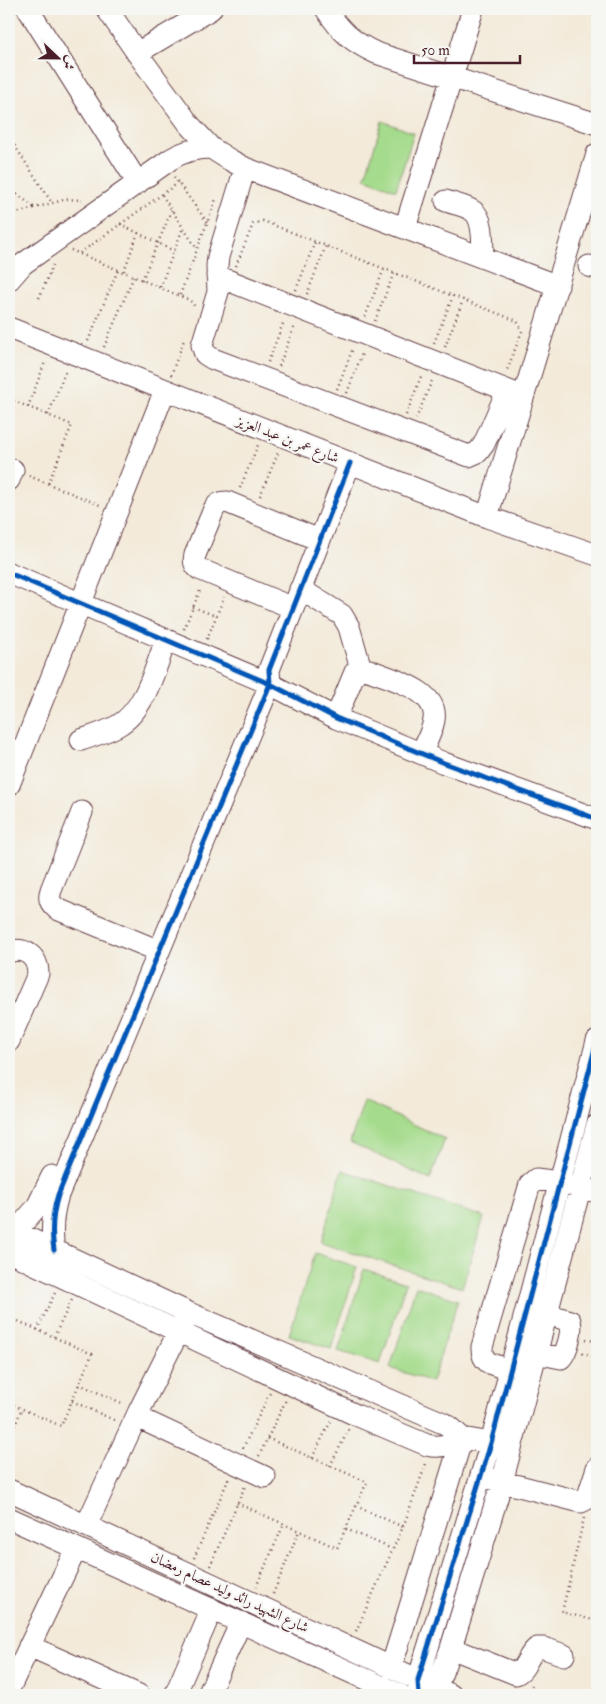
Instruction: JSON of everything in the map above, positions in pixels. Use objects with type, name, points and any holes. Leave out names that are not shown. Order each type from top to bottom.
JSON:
[{"type":"street","points":[[28,9],[138,183]]},
{"type":"street","points":[[108,9],[137,54],[188,124],[211,148],[230,160],[245,168],[558,286]]},
{"type":"street","points":[[137,54],[211,9]]},
{"type":"street","points":[[326,9],[344,33],[359,45],[597,124]]},
{"type":"street","points":[[405,228],[474,9]]},
{"type":"street","points":[[9,280],[24,264],[54,253],[103,208],[164,164],[183,152],[197,148],[211,148]]},
{"type":"street","points":[[245,168],[218,257],[223,278],[202,345],[205,354],[212,359],[469,456],[478,452],[484,444],[558,286],[590,208],[597,154]]},
{"type":"street","points":[[446,201],[473,211],[478,217],[483,257]]},
{"type":"street","points":[[223,278],[510,392]]},
{"type":"street","name":"شارع عمر بن عبد العزيز","points":[[9,328],[487,517],[597,555]]},
{"type":"street","points":[[9,785],[165,390]]},
{"type":"street","points":[[487,517],[510,392]]},
{"type":"street","points":[[350,463],[265,678],[153,948],[48,1188],[34,1212],[12,1230],[189,1313],[443,1423],[462,1438],[490,1443]]},
{"type":"street","points":[[293,608],[195,566],[195,555],[217,504],[222,502],[234,505],[319,540]]},
{"type":"street","points":[[9,573],[201,655],[265,678],[336,718],[421,753],[597,819]]},
{"type":"street","points":[[300,588],[342,615],[349,626],[361,669]]},
{"type":"street","points":[[81,740],[119,726],[132,715],[142,701],[172,642]]},
{"type":"street","points":[[336,718],[354,675],[361,669],[369,670],[416,690],[428,698],[434,711],[434,719],[421,753]]},
{"type":"street","points":[[82,812],[50,890],[51,904],[57,909],[153,948]]},
{"type":"street","points":[[54,1250],[52,1239],[53,1217],[58,1195],[153,948]]},
{"type":"street","points":[[9,952],[18,950],[31,955],[38,967],[38,974],[9,1041]]},
{"type":"street","points":[[430,1691],[481,1476],[597,1041]]},
{"type":"street","points":[[430,1691],[451,1648],[502,1482],[547,1314],[589,1190],[597,1125]]},
{"type":"street","points":[[510,1369],[487,1362],[482,1355],[482,1347],[530,1184],[536,1179],[560,1182],[589,1190]]},
{"type":"street","points":[[9,1252],[347,1410],[433,1447],[451,1444],[462,1438]]},
{"type":"street","points":[[86,1526],[136,1419],[189,1313]]},
{"type":"street","points":[[136,1419],[265,1476]]},
{"type":"street","points":[[391,1668],[462,1438]]},
{"type":"street","points":[[481,1476],[574,1502],[581,1502],[587,1499],[597,1468]]},
{"type":"street","name":"شارع الشهيد رائد وليد عصام رمضان","points":[[9,1490],[391,1668],[430,1691]]},
{"type":"street","name":"شارع الشهيد رائد وليد عصام رمضان","points":[[9,1518],[401,1695]]},
{"type":"street","points":[[22,1695],[9,1689],[76,1549]]},
{"type":"street","points":[[175,1695],[212,1609]]},
{"type":"street","points":[[208,1695],[246,1624]]},
{"type":"street","points":[[219,1695],[246,1624]]},
{"type":"street","points":[[29,1646],[139,1695]]},
{"type":"street","points":[[451,1648],[516,1674],[522,1671],[531,1654],[537,1648],[544,1648],[564,1655]]},
{"type":"path","points":[[9,136],[52,203]]},
{"type":"path","points":[[9,151],[15,147]]},
{"type":"path","points":[[164,164],[207,222]]},
{"type":"path","points":[[79,253],[178,183]]},
{"type":"path","points":[[9,188],[34,208]]},
{"type":"path","points":[[162,195],[197,249]]},
{"type":"path","points":[[180,295],[217,195]]},
{"type":"path","points":[[9,215],[66,199],[79,199],[103,208]]},
{"type":"path","points":[[142,280],[172,210]]},
{"type":"path","points":[[223,278],[253,224],[263,221],[517,321],[522,331],[510,392]]},
{"type":"path","points":[[120,224],[174,251]]},
{"type":"path","points":[[160,287],[183,228]]},
{"type":"path","points":[[124,272],[138,233]]},
{"type":"path","points":[[39,298],[54,253],[79,253],[180,295],[193,303],[195,309],[193,316]]},
{"type":"path","points":[[84,357],[118,270]]},
{"type":"path","points":[[48,415],[134,276]]},
{"type":"path","points":[[165,390],[186,334]]},
{"type":"path","points":[[28,407],[52,344]]},
{"type":"path","points":[[9,399],[72,425],[48,484]]},
{"type":"path","points":[[234,505],[264,429]]},
{"type":"path","points":[[254,513],[284,437]]},
{"type":"path","points":[[11,475],[48,484],[118,512]]},
{"type":"path","points":[[172,642],[193,607],[207,572]]},
{"type":"path","points":[[201,655],[230,582]]},
{"type":"path","points":[[193,607],[216,616]]},
{"type":"path","points":[[37,1330],[71,1281]]},
{"type":"path","points":[[54,1337],[71,1281]]},
{"type":"path","points":[[9,1317],[92,1354],[61,1426],[9,1403]]},
{"type":"path","points":[[79,1384],[136,1419]]},
{"type":"path","points":[[72,1401],[136,1419]]},
{"type":"path","points":[[9,1440],[22,1408]]},
{"type":"path","points":[[312,1458],[347,1410]]},
{"type":"path","points":[[330,1466],[347,1410]]},
{"type":"path","points":[[237,1503],[337,1548],[346,1529],[367,1482],[267,1438]]},
{"type":"path","points":[[348,1649],[403,1527],[433,1447]]},
{"type":"path","points":[[581,1502],[585,1507],[585,1513],[562,1612],[597,1621]]},
{"type":"path","points":[[356,1506],[403,1527]]},
{"type":"path","points":[[258,1605],[284,1524]]},
{"type":"path","points":[[346,1529],[392,1549]]},
{"type":"path","points":[[258,1605],[299,1531]]},
{"type":"green space","points":[[382,121],[414,133],[396,190],[365,178]]},
{"type":"green space","points":[[364,1101],[445,1139],[430,1180],[350,1142]]},
{"type":"green space","points":[[342,1170],[484,1217],[462,1288],[321,1242]]},
{"type":"green space","points":[[315,1253],[357,1267],[331,1349],[289,1335]]},
{"type":"green space","points":[[364,1269],[406,1283],[380,1364],[338,1351]]},
{"type":"green space","points":[[416,1286],[458,1300],[432,1382],[390,1368]]},
{"type":"cycle path","points":[[54,1250],[53,1222],[58,1195],[270,684],[269,670],[350,463]]},
{"type":"cycle path","points":[[9,573],[270,684],[336,718],[444,763],[597,819]]},
{"type":"cycle path","points":[[419,1695],[418,1680],[491,1443],[597,1041]]}]
